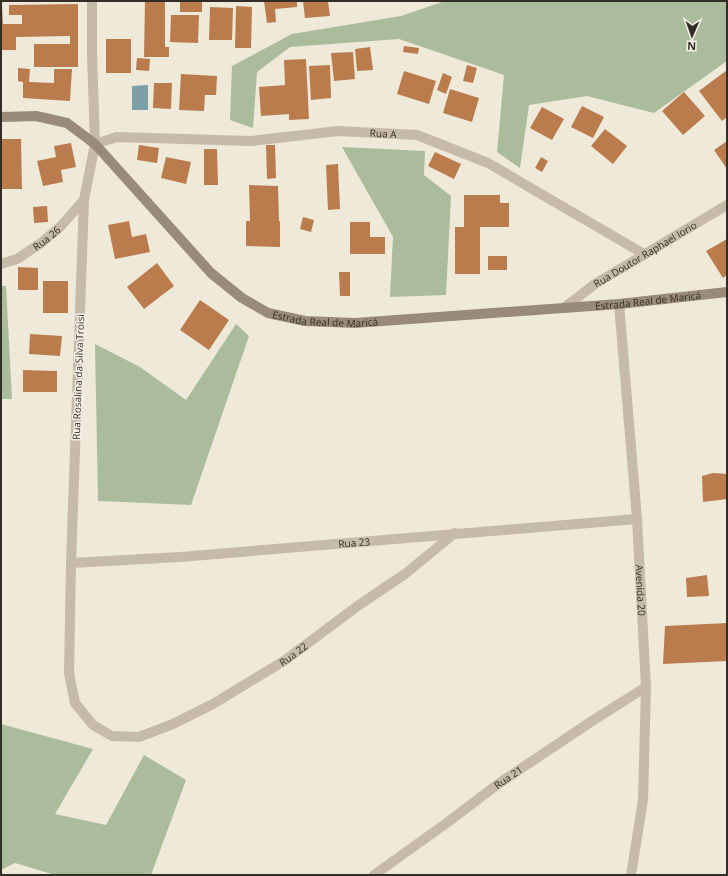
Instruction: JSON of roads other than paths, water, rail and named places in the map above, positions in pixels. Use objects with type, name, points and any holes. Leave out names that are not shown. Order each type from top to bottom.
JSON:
[{"type":"main road","name":"Estrada Real de Maricá","points":[[1,117],[36,116],[67,122],[95,144],[211,273],[242,298],[268,313],[305,321],[355,323],[619,304],[727,292]]},
{"type":"street","name":"Rua Rosalina da Silva Troisi","points":[[92,1],[95,144],[84,200],[71,563],[69,673],[75,703],[93,725],[112,736]]},
{"type":"street","name":"Rua A","points":[[95,144],[116,137],[251,140],[338,131],[417,135],[488,163],[644,254]]},
{"type":"street","name":"Rua 26","points":[[1,264],[17,259],[41,243],[60,227],[84,200]]},
{"type":"street","name":"Rua Doutor Raphael Iorio","points":[[565,307],[595,284],[727,205]]},
{"type":"street","name":"Avenida 20","points":[[619,304],[637,519],[646,687],[643,800],[631,875]]},
{"type":"street","name":"Rua 23","points":[[71,563],[180,557],[637,519]]},
{"type":"street","name":"Rua 22","points":[[112,736],[139,737],[173,724],[213,704],[284,661],[405,574],[455,533]]},
{"type":"street","name":"Rua 21","points":[[374,875],[498,784],[646,687]]},
{"type":"water","points":[[148,85],[148,110],[132,110],[132,86]]}]
